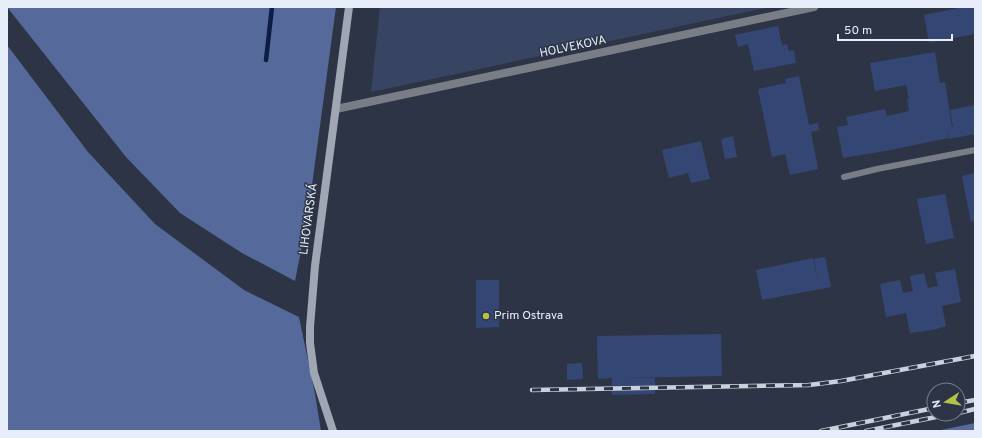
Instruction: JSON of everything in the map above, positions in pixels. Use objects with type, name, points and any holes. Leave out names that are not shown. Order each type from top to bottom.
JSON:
[{"type":"street","name":"LIHOVARSKÁ","points":[[333,431],[314,373],[310,343],[310,327],[315,266],[349,7]]},
{"type":"street","name":"HOLVEKOVA","points":[[336,110],[814,7]]},
{"type":"lane","points":[[844,177],[975,150]]},
{"type":"shaded area","points":[[7,7],[336,7],[308,215],[295,281],[242,253],[180,213],[126,157]]},
{"type":"shaded area","points":[[380,7],[770,7],[371,92]]},
{"type":"shaded area","points":[[7,45],[88,152],[155,224],[244,290],[299,317],[321,431],[7,431]]},
{"type":"shaded area","points":[[975,423],[975,431],[936,431]]},
{"type":"building","points":[[964,7],[975,7],[975,34],[929,43],[924,15]]},
{"type":"building","points":[[778,26],[782,45],[787,44],[789,51],[794,50],[796,63],[754,71],[748,44],[738,47],[735,35]]},
{"type":"building","points":[[935,52],[940,83],[945,82],[952,127],[950,110],[975,105],[975,134],[949,139],[948,132],[948,138],[843,158],[837,127],[848,125],[846,117],[885,109],[887,116],[909,111],[907,99],[909,99],[906,85],[875,91],[870,63]]},
{"type":"building","points":[[799,76],[809,125],[818,123],[819,130],[811,132],[818,169],[790,175],[785,154],[772,157],[758,89],[786,83],[785,79]]},
{"type":"building","points":[[733,136],[737,157],[725,159],[721,139]]},
{"type":"building","points":[[701,141],[710,179],[691,183],[688,173],[669,178],[662,150]]},
{"type":"building","points":[[975,173],[975,221],[971,222],[962,176]]},
{"type":"building","points":[[945,194],[954,238],[926,244],[917,199]]},
{"type":"building","points":[[825,257],[831,287],[762,300],[756,270],[813,258],[818,283],[814,259]]},
{"type":"building","points":[[955,269],[961,302],[942,306],[946,326],[933,330],[910,333],[906,313],[886,317],[880,284],[900,280],[903,293],[913,291],[910,276],[924,273],[928,288],[938,286],[935,273]]},
{"type":"building","points":[[476,280],[499,280],[499,327],[476,328]]},
{"type":"building","points":[[721,334],[722,376],[622,378],[655,378],[655,394],[612,395],[612,378],[598,379],[597,336]]},
{"type":"building","points":[[582,363],[583,379],[567,380],[567,364]]},
{"type":"waterway","points":[[266,60],[272,7]]},
{"type":"railway","points":[[532,390],[809,385],[841,381],[975,356]]},
{"type":"railway","points":[[966,402],[975,400]]},
{"type":"railway","points":[[966,411],[975,409]]},
{"type":"railway","points":[[821,431],[926,410]]},
{"type":"railway","points":[[866,431],[926,419]]},
{"type":"place","name":"Prim Ostrava","points":[[486,316]]}]
